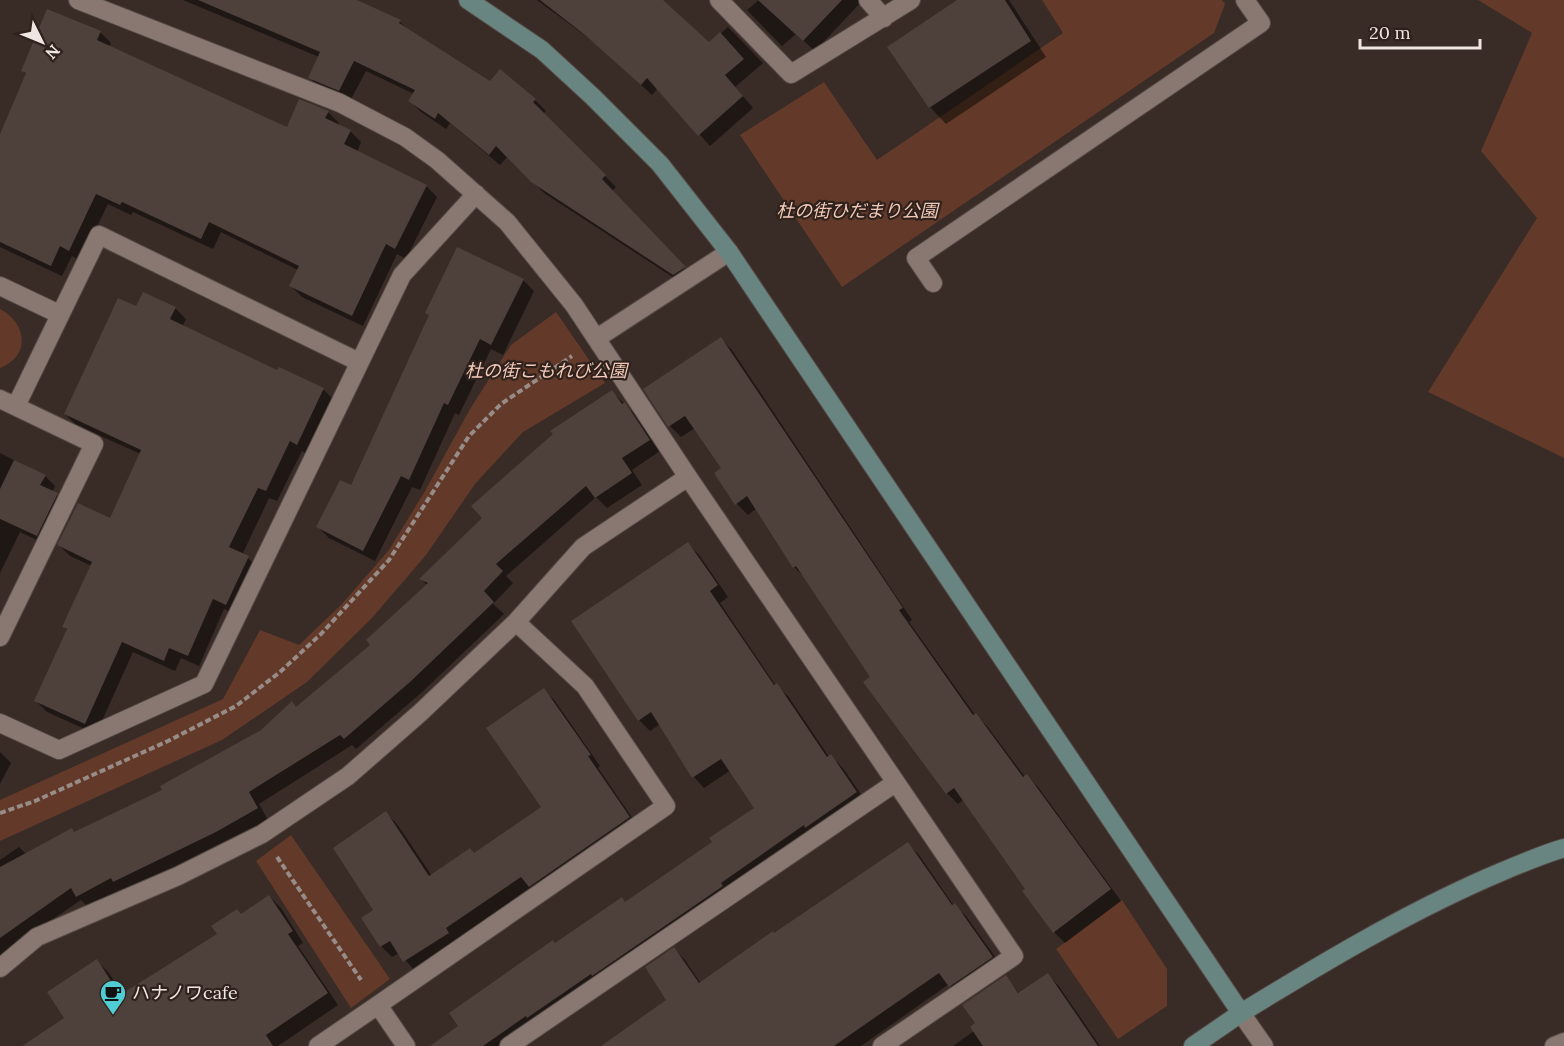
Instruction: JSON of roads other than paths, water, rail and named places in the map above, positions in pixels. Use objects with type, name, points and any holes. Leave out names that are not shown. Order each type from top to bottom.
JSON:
[{"type":"street","points":[[78,0],[340,103],[405,137],[437,160],[507,222],[574,305],[688,477],[1014,956],[882,1046]]},
{"type":"street","points":[[468,0],[542,50],[593,96],[660,164],[729,252],[1264,1046]]},
{"type":"street","points":[[719,0],[791,74],[911,0]]},
{"type":"street","points":[[868,0],[884,18]]},
{"type":"street","points":[[933,283],[916,258],[1261,23],[1245,0]]},
{"type":"street","points":[[0,723],[59,750],[204,684],[402,275],[476,194]]},
{"type":"street","points":[[0,637],[94,444],[8,403],[59,314],[99,236],[359,362]]},
{"type":"street","points":[[597,338],[729,252]]},
{"type":"street","points":[[0,286],[59,314]]},
{"type":"street","points":[[0,968],[37,937],[178,876],[262,834],[348,776],[420,713],[516,622],[583,547],[688,477]]},
{"type":"street","points":[[318,1046],[666,806],[585,686],[516,622]]},
{"type":"street","points":[[509,1046],[895,783]]},
{"type":"street","points":[[1193,1046],[1241,1013],[1375,933],[1448,895],[1540,855],[1564,848]]},
{"type":"street","points":[[378,1005],[406,1046]]},
{"type":"street","points":[[1554,1046],[1564,1042]]},
{"type":"place","name":"ハナノワcafe","points":[[113,1016]]},
{"type":"park label","name":"杜の街ひだまり公園","points":[[857,211]]},
{"type":"park label","name":"杜の街こもれび公園","points":[[546,371]]}]
